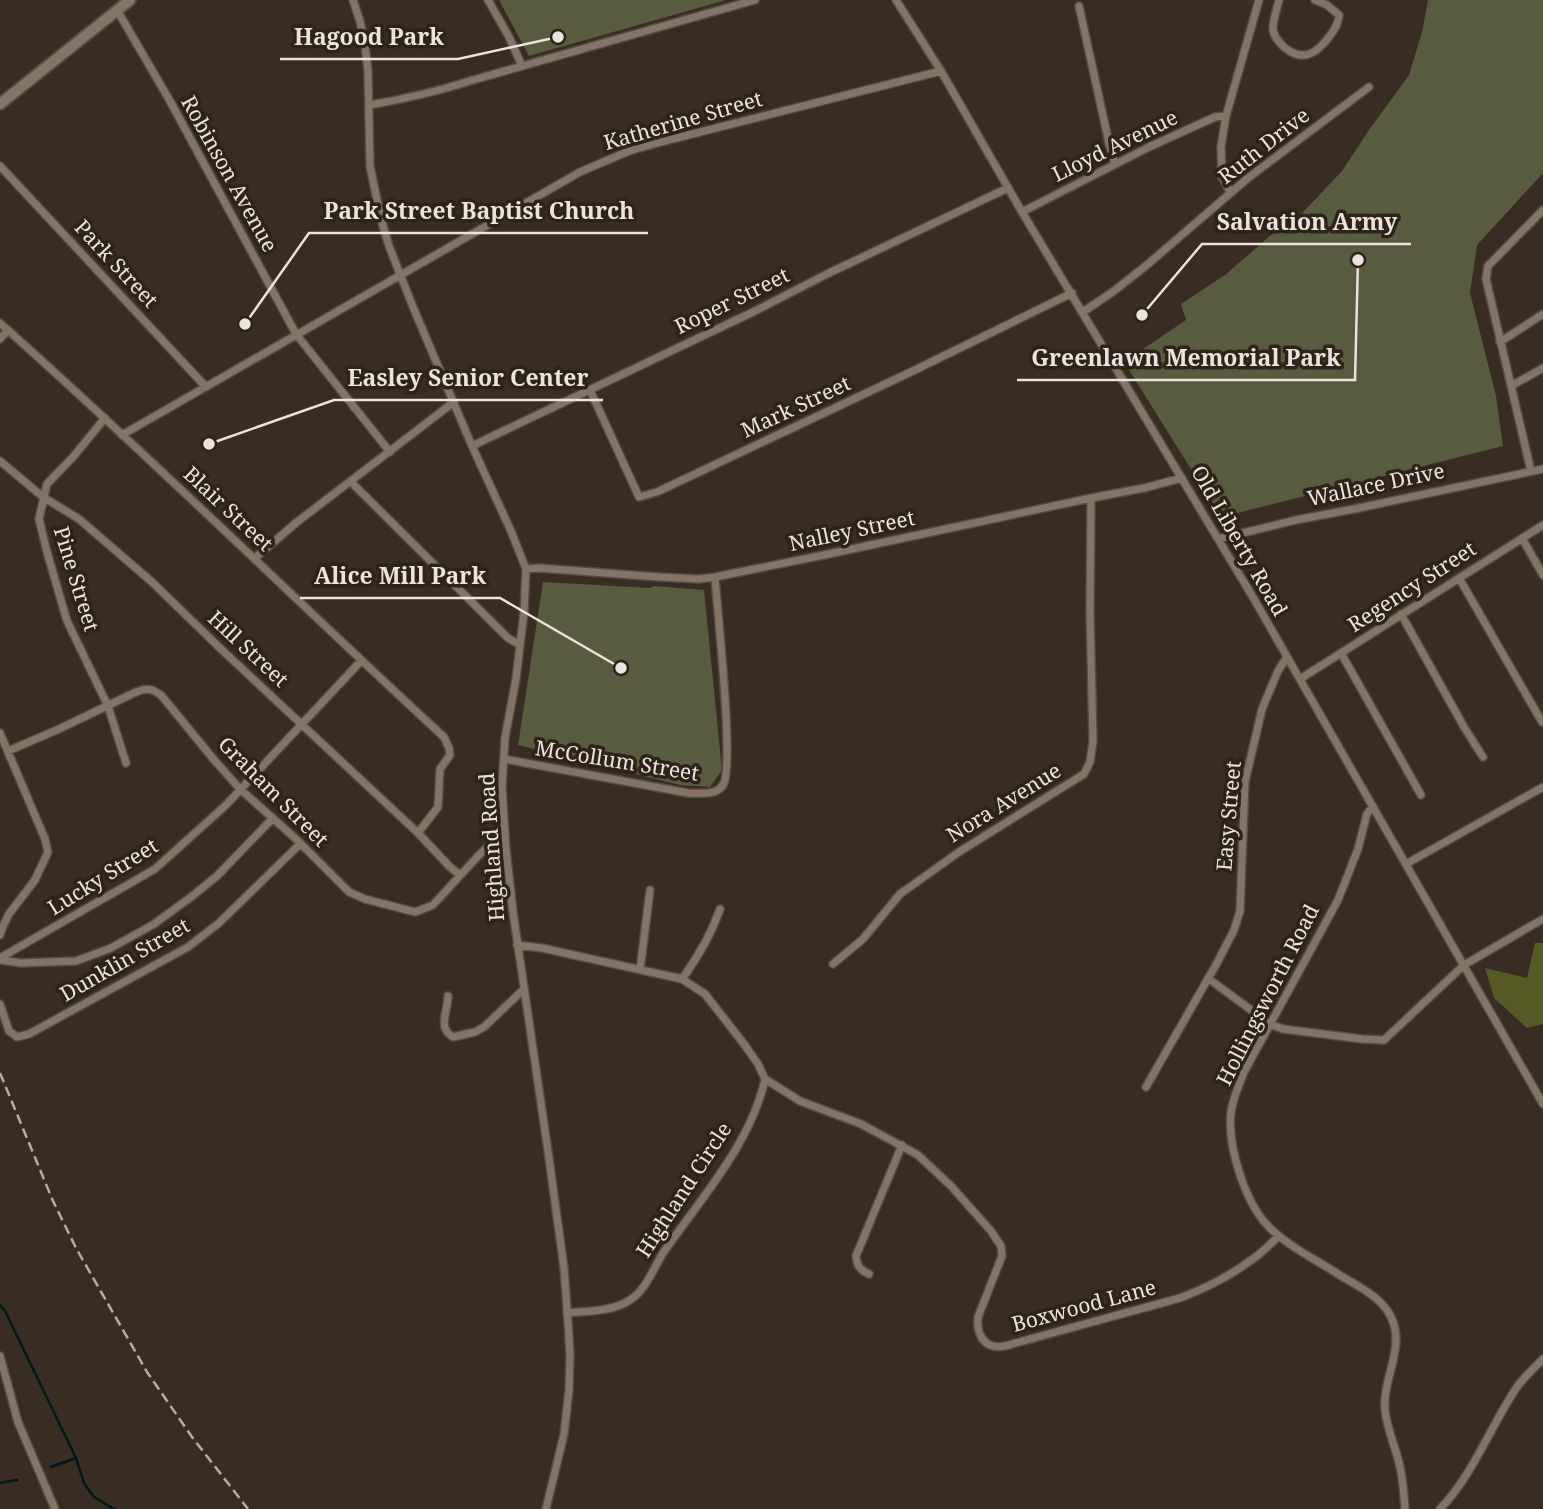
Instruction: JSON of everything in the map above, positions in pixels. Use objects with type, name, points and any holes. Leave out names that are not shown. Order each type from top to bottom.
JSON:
[{"type":"main road","points":[[0,104],[130,0]]},
{"type":"street","name":"Highland Road","points":[[353,0],[365,46],[370,166],[380,219],[400,276],[526,569],[524,612],[505,738],[502,789],[517,945],[564,1268],[570,1354],[565,1433],[546,1509]]},
{"type":"street","points":[[488,0],[522,66]]},
{"type":"street","points":[[369,105],[412,98],[755,0]]},
{"type":"street","name":"Old Liberty Road","points":[[897,0],[1300,679],[1543,1104]]},
{"type":"street","points":[[1231,192],[1222,177],[1221,147],[1226,116],[1259,0]]},
{"type":"street","points":[[1279,0],[1272,29],[1283,47],[1303,56],[1312,54],[1339,21],[1339,15],[1315,0]]},
{"type":"street","points":[[1079,6],[1115,164]]},
{"type":"street","name":"Robinson Avenue","points":[[117,10],[170,101],[296,334],[390,452]]},
{"type":"street","name":"Katherine Street","points":[[122,435],[580,172],[629,151],[941,71]]},
{"type":"street","name":"Ruth Drive","points":[[1083,312],[1148,264],[1269,162],[1370,87]]},
{"type":"street","name":"Lloyd Avenue","points":[[1022,212],[1185,130],[1215,117],[1226,116]]},
{"type":"street","name":"Park Street","points":[[0,166],[206,387]]},
{"type":"street","name":"Roper Street","points":[[472,446],[1008,187]]},
{"type":"street","points":[[1531,471],[1486,272],[1488,266],[1543,210]]},
{"type":"street","name":"Mark Street","points":[[590,390],[639,497],[656,492],[848,402],[1072,293]]},
{"type":"street","points":[[1500,342],[1543,314]]},
{"type":"street","name":"Blair Street","points":[[0,323],[444,737],[450,755],[440,769],[438,807],[418,833]]},
{"type":"street","points":[[0,340],[8,330]]},
{"type":"street","points":[[1511,386],[1543,368]]},
{"type":"street","points":[[255,558],[297,522],[454,402]]},
{"type":"street","points":[[43,497],[47,484],[104,418]]},
{"type":"street","name":"Hill Street","points":[[0,461],[43,497],[79,519],[152,582],[418,833],[460,876]]},
{"type":"street","name":"Wallace Drive","points":[[1218,539],[1543,468]]},
{"type":"street","name":"Nalley Street","points":[[526,569],[699,579],[715,577],[1182,478]]},
{"type":"street","points":[[351,482],[508,638],[520,645]]},
{"type":"street","name":"Pine Street","points":[[43,497],[40,519],[54,581],[67,621],[107,706],[126,763]]},
{"type":"street","name":"Nora Avenue","points":[[833,964],[863,939],[900,894],[959,852],[1084,774],[1090,762],[1093,732],[1090,498]]},
{"type":"street","name":"Regency Street","points":[[1300,679],[1543,525]]},
{"type":"street","points":[[1522,538],[1543,575]]},
{"type":"street","name":"McCollum Street","points":[[503,759],[688,793],[712,793],[721,789],[726,781],[728,748],[715,577]]},
{"type":"street","points":[[1459,578],[1542,722]]},
{"type":"street","points":[[1401,614],[1483,757]]},
{"type":"street","points":[[1341,653],[1421,795]]},
{"type":"street","name":"Easy Street","points":[[1146,1087],[1209,979],[1234,930],[1240,911],[1245,782],[1262,709],[1287,657]]},
{"type":"street","name":"Lucky Street","points":[[0,959],[155,869],[196,834],[361,661]]},
{"type":"street","name":"Graham Street","points":[[8,751],[148,688],[161,695],[240,789],[349,892],[377,903],[415,912],[433,905],[505,831]]},
{"type":"street","points":[[0,733],[46,839],[48,852],[34,880],[2,926],[0,935]]},
{"type":"street","points":[[1406,864],[1543,787]]},
{"type":"street","name":"Hollingsworth Road","points":[[1373,806],[1367,814],[1358,849],[1338,900],[1244,1072],[1233,1099],[1230,1116],[1232,1142],[1241,1179],[1256,1211],[1279,1236],[1386,1307],[1393,1320],[1398,1335],[1386,1388],[1385,1410],[1401,1467],[1405,1509]]},
{"type":"street","points":[[0,959],[21,964],[76,961],[111,947],[154,924],[191,897],[217,876],[272,819]]},
{"type":"street","name":"Dunklin Street","points":[[0,1004],[9,1031],[17,1037],[29,1034],[188,947],[219,923],[300,844]]},
{"type":"street","points":[[640,970],[650,890]]},
{"type":"street","points":[[682,979],[699,955],[720,909]]},
{"type":"street","points":[[1209,979],[1270,1024],[1283,1029],[1362,1040],[1384,1040],[1464,965],[1541,923]]},
{"type":"street","points":[[517,945],[542,948],[682,979],[705,993],[758,1064],[765,1079]]},
{"type":"street","points":[[448,996],[444,1029],[453,1037],[484,1027],[524,989]]},
{"type":"street","name":"Boxwood Lane","points":[[765,1079],[800,1101],[860,1124],[918,1155],[951,1186],[991,1231],[1001,1246],[1002,1256],[977,1326],[983,1341],[991,1346],[1005,1346],[1180,1298],[1208,1287],[1230,1274],[1279,1236]]},
{"type":"street","name":"Highland Circle","points":[[567,1313],[618,1306],[642,1289],[740,1141],[756,1110],[765,1079]]},
{"type":"street","points":[[869,1274],[862,1271],[856,1263],[856,1256],[902,1145]]},
{"type":"street","points":[[0,1356],[18,1422],[55,1509]]},
{"type":"street","points":[[1440,1509],[1465,1478],[1519,1384],[1543,1359]]},
{"type":"green space","points":[[499,0],[726,0],[529,56]]},
{"type":"green space","points":[[1428,0],[1543,0],[1543,173],[1477,245],[1470,293],[1496,396],[1503,446],[1221,517],[1124,362],[1186,320],[1181,304],[1225,275],[1271,235],[1288,228],[1342,171],[1409,75]]},
{"type":"green space","points":[[543,582],[704,590],[722,770],[710,787],[680,785],[518,745]]},
{"type":"green space","points":[[1535,943],[1543,943],[1543,1024],[1527,1028],[1494,998],[1485,968],[1527,978]]},
{"type":"waterway","points":[[0,1305],[76,1458],[84,1483],[94,1497],[114,1509]]},
{"type":"waterway","points":[[51,1467],[76,1458]]},
{"type":"waterway","points":[[0,1483],[17,1480]]},
{"type":"railway","points":[[0,1073],[53,1201],[76,1248],[147,1372],[192,1437],[248,1509]]},
{"type":"place","name":"Hagood Park","points":[[558,37]]},
{"type":"place","name":"Greenlawn Memorial Park","points":[[1358,260]]},
{"type":"place","name":"Salvation Army","points":[[1142,315]]},
{"type":"place","name":"Park Street Baptist Church","points":[[245,324]]},
{"type":"place","name":"Easley Senior Center","points":[[209,444]]},
{"type":"place","name":"Alice Mill Park","points":[[621,668]]}]
